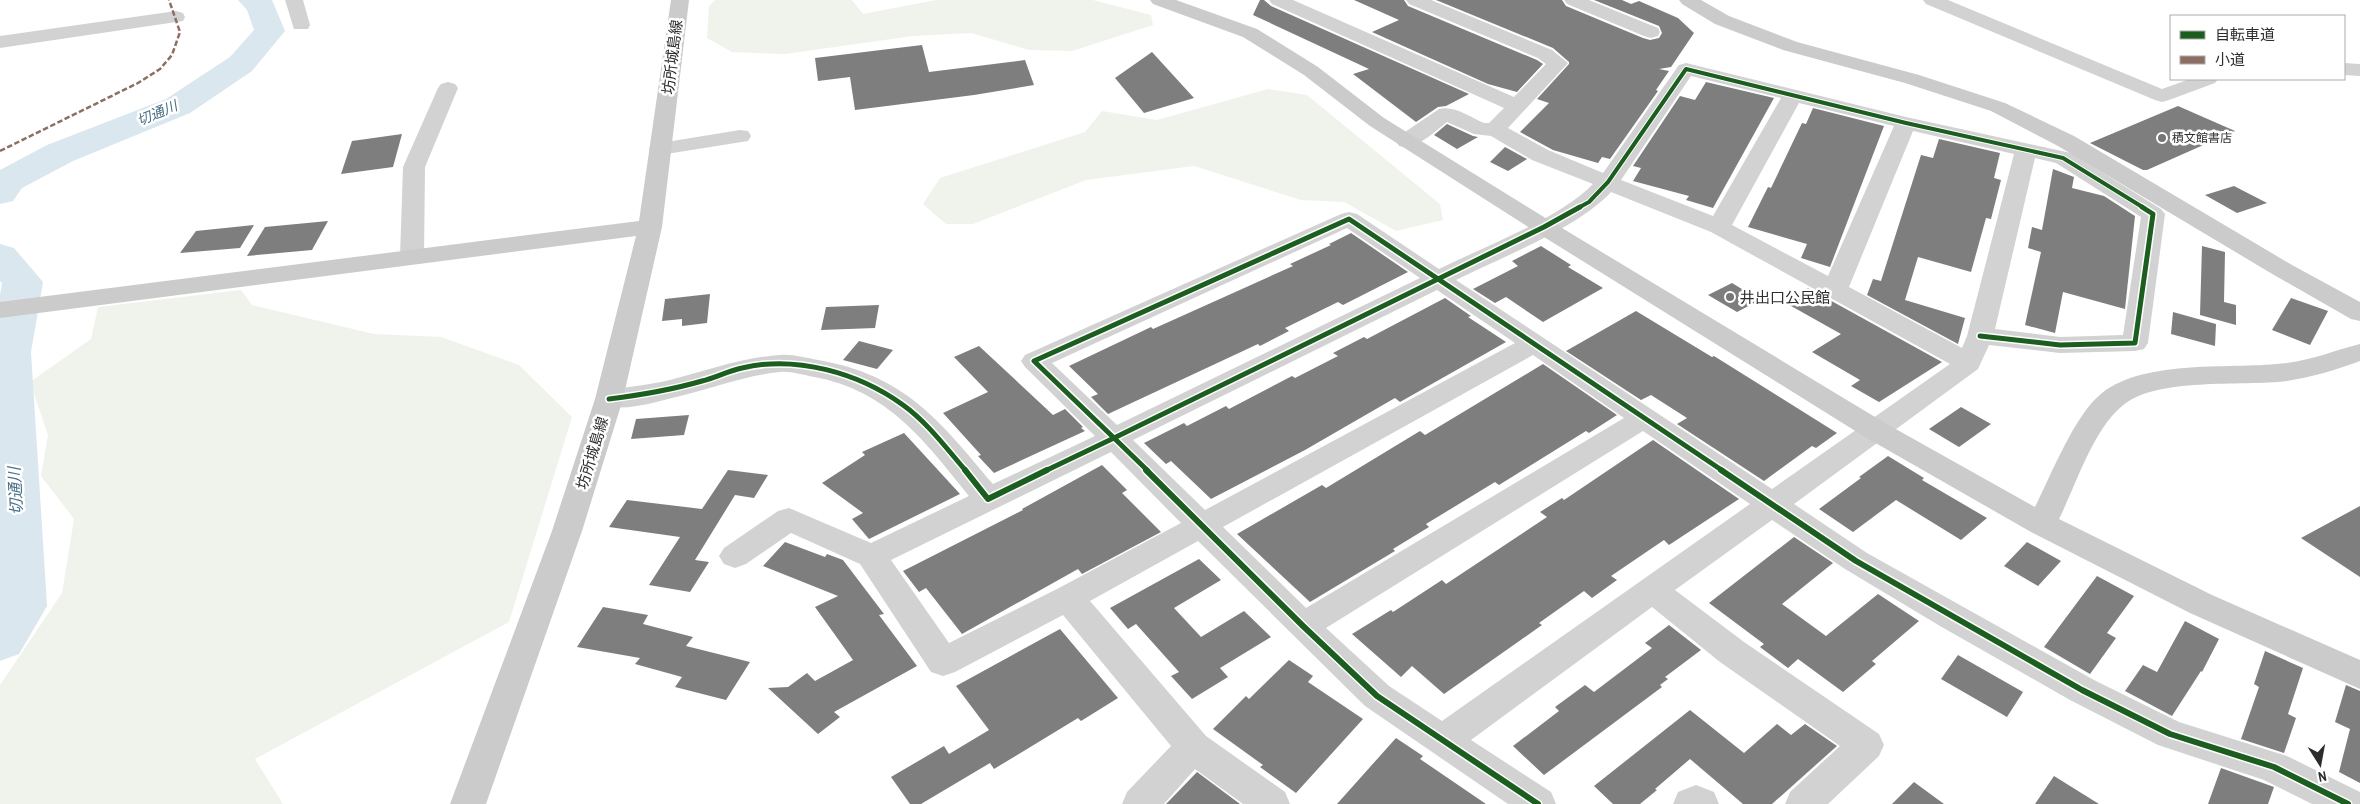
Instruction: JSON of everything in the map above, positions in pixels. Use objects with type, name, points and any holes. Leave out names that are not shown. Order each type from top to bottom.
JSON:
[{"type":"street","points":[[294,0],[302,25]]},
{"type":"street","name":"坊所城島線","points":[[468,804],[567,532],[609,399],[650,227],[680,0]]},
{"type":"street","points":[[1159,0],[1250,33],[1311,71],[1377,122],[1544,227],[1875,430],[2042,524],[2201,604],[2360,675]]},
{"type":"street","points":[[1278,0],[1518,106]]},
{"type":"street","points":[[1415,0],[1545,54],[1558,63],[1495,129]]},
{"type":"street","points":[[1573,0],[1650,32]]},
{"type":"street","points":[[1688,0],[1722,20],[1790,46],[1912,79],[1998,107],[2066,141],[2283,270],[2360,313]]},
{"type":"street","points":[[1932,0],[2162,96],[2205,80]]},
{"type":"street","points":[[0,42],[176,17]]},
{"type":"street","points":[[871,556],[1438,277],[1544,227],[1589,202],[1608,182],[1686,69],[1906,123],[2063,158],[2153,214],[2135,343],[2060,345],[1980,336]]},
{"type":"street","points":[[2345,69],[2360,70]]},
{"type":"street","points":[[412,257],[414,168],[448,88]]},
{"type":"street","points":[[1719,227],[1793,96]]},
{"type":"street","points":[[1407,141],[1446,113],[1481,130],[1495,129],[1540,155],[1719,227],[1969,363]]},
{"type":"street","points":[[1835,290],[1906,123]]},
{"type":"street","points":[[660,149],[740,136]]},
{"type":"street","points":[[1443,740],[1969,363],[1980,336],[2026,150]]},
{"type":"street","points":[[1538,804],[1377,696],[1303,626],[1034,361],[1349,219],[1438,277],[1772,505],[1864,565],[1951,617],[2082,690],[2170,734],[2274,767],[2348,804]]},
{"type":"street","points":[[0,310],[650,227]]},
{"type":"street","points":[[735,556],[789,519],[871,556],[943,662],[1068,598],[1536,344]]},
{"type":"street","points":[[2042,524],[2093,421],[2113,399],[2145,384],[2196,377],[2286,372],[2336,361],[2360,352]]},
{"type":"street","points":[[609,399],[651,394],[703,381],[742,368],[783,363],[835,372],[876,387],[905,406],[944,444],[988,500]]},
{"type":"street","points":[[1303,626],[1644,418]]},
{"type":"street","points":[[1652,590],[1732,652],[1866,745],[1803,804]]},
{"type":"street","points":[[1068,598],[1193,747],[1272,804]]},
{"type":"street","points":[[1140,804],[1193,747]]},
{"type":"street","points":[[1691,804],[1696,801],[1701,804]]},
{"type":"shaded area","points":[[715,0],[852,0],[863,14],[936,0],[1093,0],[1151,15],[1153,25],[1072,51],[1029,50],[971,33],[913,36],[785,54],[732,52],[707,38],[709,6]]},
{"type":"shaded area","points":[[1268,89],[1307,95],[1440,204],[1443,220],[1396,231],[1344,202],[1301,200],[1194,166],[1086,180],[973,224],[946,224],[923,204],[940,178],[1085,132],[1102,111],[1157,120]]},
{"type":"shaded area","points":[[241,290],[252,305],[374,334],[441,337],[519,365],[572,417],[509,622],[255,759],[283,804],[0,804],[0,685],[62,593],[74,519],[41,476],[48,435],[30,382],[91,339],[98,307]]},
{"type":"building","points":[[1260,0],[1264,0],[1271,6],[1469,94],[1446,106],[1438,107],[1416,122],[1353,74],[1369,69],[1253,15]]},
{"type":"building","points":[[1354,0],[1404,0],[1408,6],[1543,64],[1517,92],[1488,84],[1372,32],[1399,20]]},
{"type":"building","points":[[1436,0],[1562,0],[1566,6],[1643,38],[1650,40],[1659,38],[1662,33],[1659,26],[1594,0],[1622,0],[1631,4],[1639,1],[1678,18],[1694,33],[1671,67],[1659,69],[1669,71],[1656,90],[1658,91],[1610,159],[1602,157],[1598,163],[1553,150],[1520,132],[1549,103],[1537,99],[1569,62],[1553,48]]},
{"type":"building","points":[[922,45],[929,72],[1025,60],[1034,85],[974,95],[855,110],[850,77],[818,81],[815,58]]},
{"type":"building","points":[[1152,52],[1194,98],[1144,113],[1115,78]]},
{"type":"building","points":[[1706,82],[1774,98],[1713,208],[1686,200],[1689,196],[1633,181],[1641,168],[1633,166],[1680,96],[1695,100]]},
{"type":"building","name":"積文館書店","points":[[2178,106],[2235,131],[2147,170],[2143,170],[2090,143]]},
{"type":"building","points":[[1813,108],[1884,126],[1830,267],[1801,258],[1807,244],[1748,227],[1768,187],[1771,188],[1802,123],[1806,124]]},
{"type":"building","points":[[1447,124],[1478,137],[1457,149],[1434,135]]},
{"type":"building","points":[[402,134],[393,167],[341,174],[352,141]]},
{"type":"building","points":[[1939,139],[2000,153],[1994,178],[2001,180],[1991,219],[1986,218],[1971,272],[1918,257],[1905,300],[1965,318],[1958,344],[1867,295],[1873,279],[1881,281],[1921,155],[1933,158]]},
{"type":"building","points":[[1505,147],[1527,159],[1508,171],[1490,162]]},
{"type":"building","points":[[2053,169],[2074,177],[2072,188],[2104,196],[2135,216],[2125,309],[2063,292],[2055,333],[2025,325],[2041,252],[2028,248],[2032,227],[2042,230]]},
{"type":"building","points":[[2234,186],[2267,203],[2237,213],[2205,195]]},
{"type":"building","points":[[328,221],[312,250],[247,256],[265,227]]},
{"type":"building","points":[[254,225],[240,248],[180,253],[196,231]]},
{"type":"building","points":[[1351,233],[1408,272],[1343,305],[1338,302],[1285,328],[1289,331],[1260,346],[1258,344],[1108,414],[1091,397],[1098,394],[1069,366],[1151,327],[1153,329],[1293,266],[1290,264],[1331,245],[1329,244]]},
{"type":"building","points":[[1541,246],[1571,265],[1568,267],[1603,288],[1543,322],[1506,297],[1495,303],[1473,289],[1518,266],[1512,261]]},
{"type":"building","points":[[2202,246],[2225,252],[2224,302],[2236,305],[2236,325],[2200,315]]},
{"type":"building","points":[[1732,283],[1760,300],[1737,312],[1708,295]]},
{"type":"building","points":[[1808,288],[1942,362],[1879,402],[1851,386],[1860,380],[1812,352],[1841,334],[1784,302]]},
{"type":"building","points":[[710,294],[707,323],[682,326],[682,319],[662,321],[665,299]]},
{"type":"building","points":[[1445,298],[1471,316],[1468,317],[1506,342],[1400,402],[1395,398],[1305,450],[1211,499],[1171,461],[1166,464],[1144,443],[1184,423],[1187,426],[1226,406],[1229,409],[1292,376],[1295,378],[1338,356],[1333,353],[1364,337],[1367,339]]},
{"type":"building","points":[[2291,298],[2328,311],[2310,345],[2272,330]]},
{"type":"building","points":[[879,305],[875,328],[821,330],[826,307]]},
{"type":"building","points":[[1636,311],[1712,357],[1714,356],[1837,433],[1816,448],[1812,446],[1764,481],[1677,424],[1687,418],[1651,395],[1641,400],[1566,351]]},
{"type":"building","points":[[2173,312],[2216,324],[2215,346],[2171,334]]},
{"type":"building","points":[[859,341],[893,350],[877,369],[843,360]]},
{"type":"building","points":[[979,346],[1053,415],[1065,409],[1085,431],[994,473],[978,456],[981,455],[943,413],[988,392],[954,357]]},
{"type":"building","points":[[1543,364],[1617,415],[1589,433],[1586,431],[1499,485],[1495,482],[1426,524],[1429,527],[1393,549],[1395,551],[1310,602],[1237,534],[1322,485],[1326,488],[1420,431],[1425,435]]},
{"type":"building","points":[[1961,407],[1991,424],[1959,447],[1929,429]]},
{"type":"building","points":[[689,415],[684,435],[631,439],[636,419]]},
{"type":"building","points":[[904,433],[960,494],[869,539],[852,519],[863,513],[822,483],[865,455],[862,452]]},
{"type":"building","points":[[1653,440],[1739,499],[1669,545],[1664,540],[1611,576],[1617,580],[1592,598],[1584,591],[1539,623],[1542,625],[1444,694],[1412,666],[1401,677],[1352,634],[1391,610],[1393,612],[1442,580],[1446,584],[1547,517],[1540,512],[1562,498],[1564,500]]},
{"type":"building","points":[[1888,456],[1924,478],[1922,480],[1987,518],[1961,540],[1896,500],[1853,532],[1819,509]]},
{"type":"building","points":[[1102,465],[1127,490],[1122,493],[1161,532],[1082,574],[1078,569],[962,634],[926,588],[919,592],[903,571],[1023,510]]},
{"type":"building","points":[[728,470],[768,475],[754,498],[735,495],[695,560],[709,562],[690,592],[649,585],[680,537],[609,527],[627,500],[702,509]]},
{"type":"building","points":[[2360,506],[2360,577],[2301,538]]},
{"type":"building","points":[[1794,537],[1833,563],[1782,604],[1826,636],[1878,594],[1919,621],[1872,661],[1876,664],[1843,692],[1798,659],[1788,668],[1760,647],[1764,644],[1709,603]]},
{"type":"building","points":[[785,542],[825,557],[827,554],[843,560],[884,614],[879,615],[917,666],[834,712],[840,717],[818,734],[768,688],[788,687],[807,673],[815,681],[853,660],[815,607],[838,596],[763,566]]},
{"type":"building","points":[[2027,542],[2061,561],[2038,586],[2004,566]]},
{"type":"building","points":[[1199,559],[1221,580],[1174,608],[1201,637],[1244,611],[1271,637],[1220,668],[1228,677],[1192,699],[1171,676],[1179,672],[1136,624],[1128,629],[1110,608]]},
{"type":"building","points":[[2097,576],[2134,596],[2107,633],[2116,638],[2090,674],[2044,647]]},
{"type":"building","points":[[603,607],[648,615],[643,624],[693,637],[686,646],[750,662],[726,700],[675,687],[682,677],[635,664],[640,658],[577,647]]},
{"type":"building","points":[[2185,621],[2219,639],[2202,672],[2172,716],[2125,691],[2143,665],[2157,672]]},
{"type":"building","points":[[1669,625],[1701,650],[1665,677],[1668,679],[1660,685],[1662,687],[1544,775],[1513,746],[1559,711],[1555,707],[1585,685],[1594,692],[1652,648],[1645,643]]},
{"type":"building","points":[[1060,629],[1118,698],[1081,721],[1078,718],[994,769],[990,763],[921,804],[910,804],[891,777],[944,746],[949,754],[989,730],[956,686]]},
{"type":"building","points":[[2265,651],[2303,668],[2288,714],[2296,718],[2284,753],[2241,739],[2259,687],[2254,684]]},
{"type":"building","points":[[1958,655],[2023,692],[2007,717],[1941,679]]},
{"type":"building","points":[[1289,660],[1313,676],[1308,682],[1363,719],[1296,793],[1260,767],[1263,765],[1213,729],[1246,696],[1249,699]]},
{"type":"building","points":[[2346,685],[2360,691],[2360,783],[2339,772],[2350,729],[2335,722]]},
{"type":"building","points":[[1690,710],[1744,753],[1777,724],[1791,735],[1805,724],[1837,746],[1772,804],[1743,804],[1690,759],[1640,804],[1613,804],[1594,786]]},
{"type":"building","points":[[1396,738],[1423,756],[1420,759],[1486,804],[1337,804]]},
{"type":"building","points":[[2221,768],[2274,787],[2268,804],[2208,804]]},
{"type":"building","points":[[1197,772],[1240,804],[1166,804]]},
{"type":"building","points":[[2054,776],[2099,804],[2035,804]]},
{"type":"building","points":[[1914,782],[1944,804],[1892,804]]},
{"type":"waterway","name":"切通川","points":[[0,193],[9,180],[60,153],[178,106],[241,64],[270,31],[261,6],[253,0]]},
{"type":"waterway","name":"切通川","points":[[0,256],[23,282],[9,352],[21,606],[0,639]]},
{"type":"marked path","points":[[0,151],[138,83],[160,69],[172,55],[180,32],[169,0]]},
{"type":"cycle path","points":[[1538,804],[1377,696],[1303,626],[1114,438],[1544,227],[1589,202],[1608,182],[1686,69],[1906,123],[2063,158],[2153,214],[2135,343],[2060,345],[1980,336]]},
{"type":"cycle path","points":[[609,399],[651,394],[703,381],[742,368],[783,363],[835,372],[875,387],[905,406],[944,445],[988,499],[1114,438],[1034,361],[1349,219],[1856,561],[1951,617],[2082,690],[2170,734],[2274,767],[2348,804]]},
{"type":"place","name":"積文館書店","points":[[2162,138]]},
{"type":"place","name":"井出口公民館","points":[[1730,297]]}]
